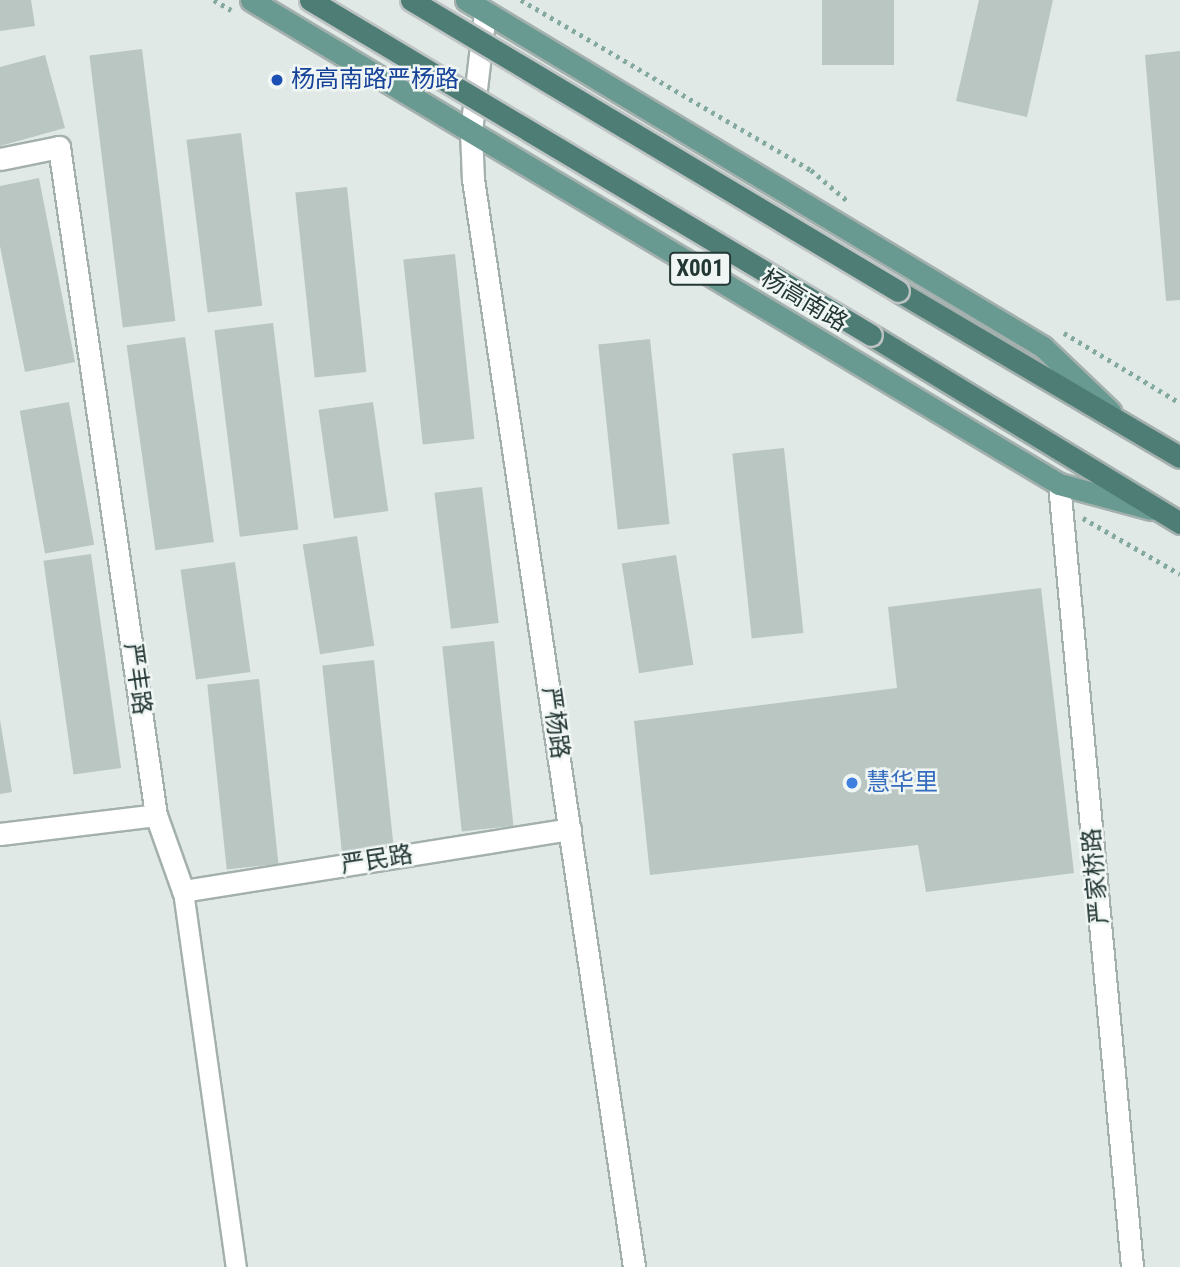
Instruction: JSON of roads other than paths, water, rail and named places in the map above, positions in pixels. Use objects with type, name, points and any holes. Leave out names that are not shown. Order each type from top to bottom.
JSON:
[{"type":"highway","name":"杨高南路","points":[[310,0],[1180,523]]},
{"type":"highway","points":[[411,0],[1180,457]]},
{"type":"main road","name":"杨高南路","points":[[251,0],[1059,484],[1161,511]]},
{"type":"main road","points":[[466,0],[1043,347],[1124,424]]},
{"type":"street","name":"严杨路","points":[[485,12],[471,132],[473,180],[634,1267]]},
{"type":"street","name":"严丰路","points":[[0,159],[59,147],[156,815],[183,891],[236,1267]]},
{"type":"street","name":"严家桥路","points":[[1059,484],[1132,1267]]},
{"type":"street","points":[[0,834],[156,815]]},
{"type":"street","name":"严民路","points":[[183,891],[570,829]]},
{"type":"place","name":"杨高南路严杨路","points":[[277,80]]},
{"type":"place","name":"慧华里","points":[[852,783]]}]
